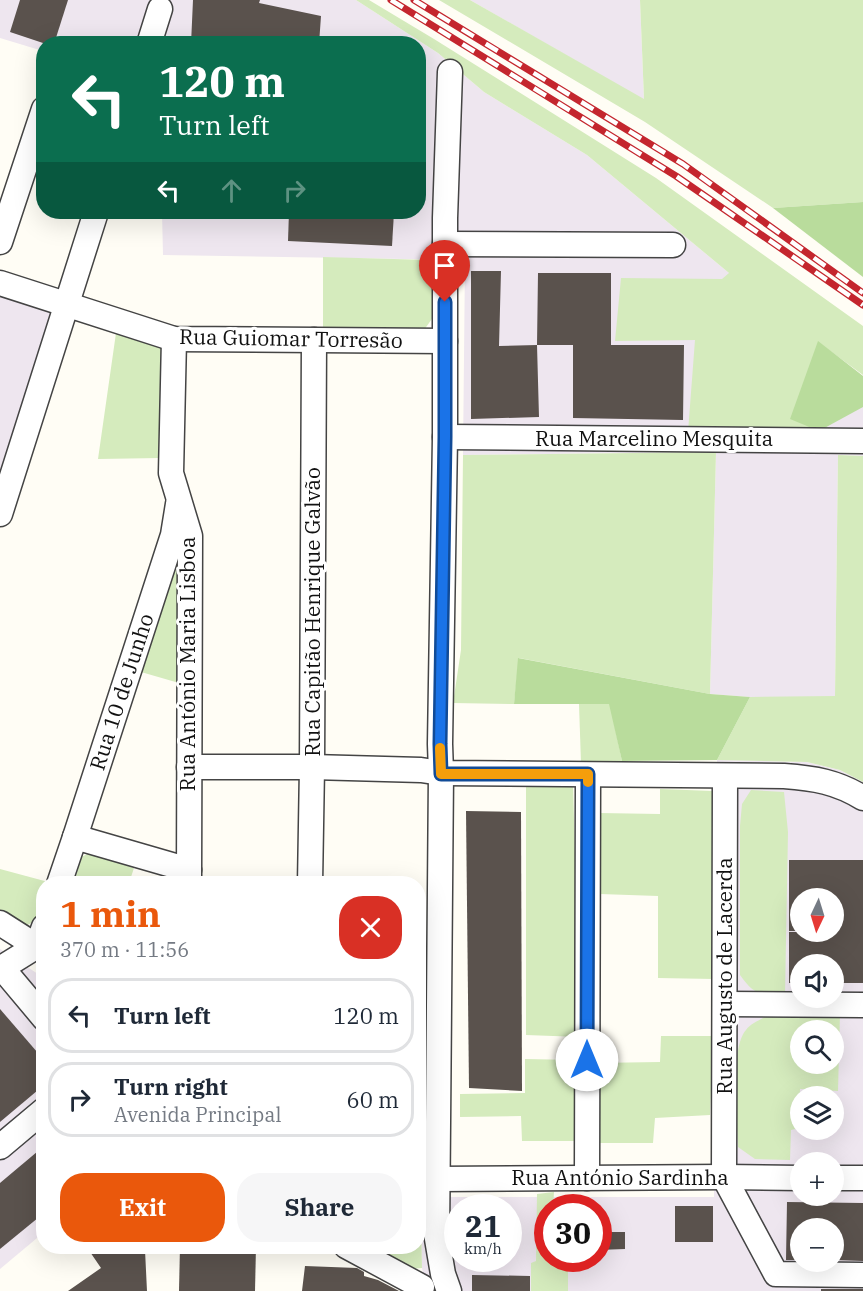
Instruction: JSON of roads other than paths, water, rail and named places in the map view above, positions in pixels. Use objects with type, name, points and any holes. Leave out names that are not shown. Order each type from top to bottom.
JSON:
[{"type":"street","points":[[152,36],[160,9]]},
{"type":"street","points":[[449,1291],[443,1274],[437,1239],[438,1179],[429,1105],[441,774],[445,244],[450,72]]},
{"type":"street","points":[[0,242],[36,133]]},
{"type":"street","points":[[0,514],[94,219]]},
{"type":"street","points":[[445,244],[674,245]]},
{"type":"street","name":"Rua Guiomar Torresão","points":[[0,283],[174,339],[446,341]]},
{"type":"street","name":"Rua António Maria Lisboa","points":[[174,339],[171,473],[190,536],[189,876]]},
{"type":"street","name":"Rua Capitão Henrique Galvão","points":[[310,876],[314,340]]},
{"type":"street","name":"Rua Marcelino Mesquita","points":[[445,437],[863,441]]},
{"type":"street","name":"Rua 10 de Junho","points":[[62,876],[173,534],[179,499]]},
{"type":"street","points":[[189,767],[422,770],[441,774],[784,776],[818,779],[843,787],[863,798]]},
{"type":"street","points":[[587,1178],[588,774]]},
{"type":"street","name":"Rua Augusto de Lacerda","points":[[724,1177],[725,776]]},
{"type":"street","points":[[75,837],[186,876]]},
{"type":"street","points":[[0,923],[36,939]]},
{"type":"street","points":[[36,944],[1,969],[36,1009]]},
{"type":"street","points":[[725,1004],[863,1005]]},
{"type":"street","points":[[0,1147],[36,1117]]},
{"type":"street","points":[[724,1177],[776,1274],[863,1275]]},
{"type":"street","name":"Rua António Sardinha","points":[[438,1179],[790,1178]]},
{"type":"street","points":[[844,1178],[863,1178]]},
{"type":"street","points":[[360,1254],[421,1289],[437,1239]]},
{"type":"railway","points":[[391,0],[676,176],[863,305]]},
{"type":"railway","points":[[414,0],[683,164],[863,293]]}]
